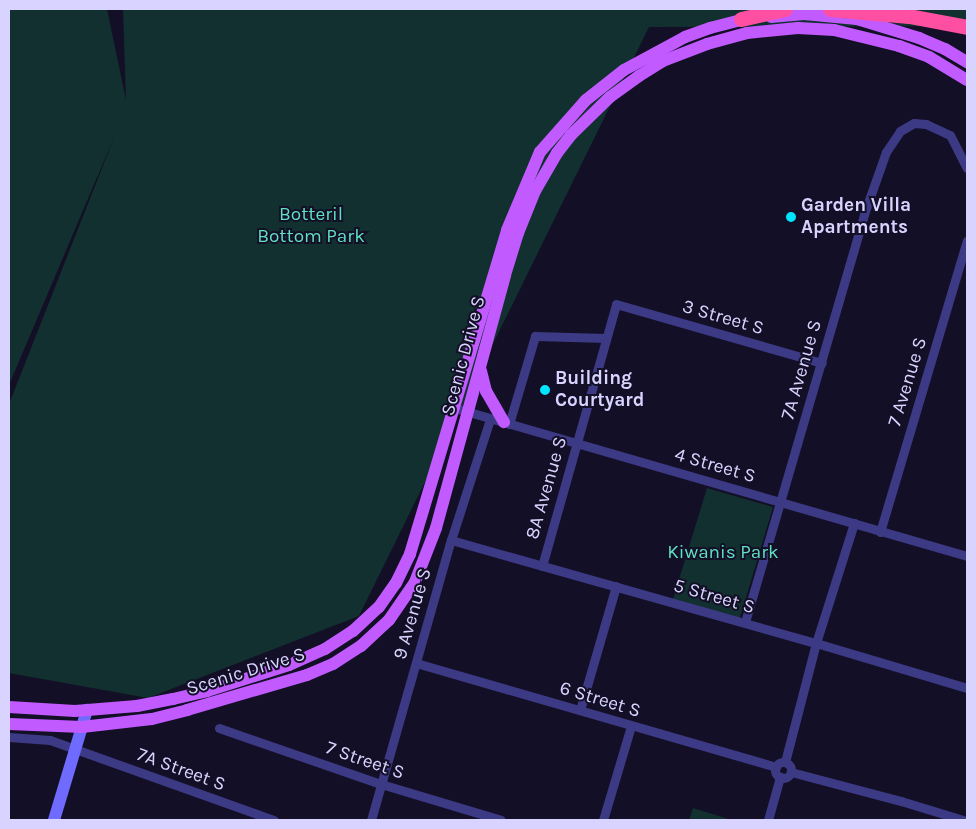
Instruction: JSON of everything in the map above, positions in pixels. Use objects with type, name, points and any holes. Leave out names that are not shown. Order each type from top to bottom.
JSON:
[{"type":"highway","points":[[741,19],[785,9]]},
{"type":"highway","points":[[830,9],[909,16],[967,27]]},
{"type":"main road","name":"Scenic Drive S","points":[[9,707],[86,710],[137,706],[207,691],[289,664],[325,649],[353,631],[379,607],[396,584],[410,554],[507,230],[540,152],[586,100],[618,75],[685,37],[741,19],[804,14],[857,19],[919,38],[946,49],[967,62]]},
{"type":"main road","name":"Scenic Drive S","points":[[9,724],[82,728],[152,718],[206,705],[306,675],[333,664],[361,646],[389,620],[415,582],[436,528],[518,233],[545,171],[571,135],[604,103],[639,76],[663,61],[707,44],[747,33],[798,28],[834,30],[899,46],[929,57],[967,80]]},
{"type":"main road","points":[[480,369],[486,391],[507,423]]},
{"type":"street","name":"7A Avenue S","points":[[745,622],[864,214],[883,158],[900,131],[919,122],[947,132],[956,143],[967,168]]},
{"type":"street","name":"7 Avenue S","points":[[880,532],[967,241]]},
{"type":"street","name":"3 Street S","points":[[616,304],[822,363]]},
{"type":"street","name":"8A Avenue S","points":[[542,566],[616,304]]},
{"type":"street","points":[[507,423],[535,336],[606,338]]},
{"type":"street","name":"4 Street S","points":[[454,408],[967,556]]},
{"type":"street","name":"9 Avenue S","points":[[370,820],[451,540],[490,419]]},
{"type":"street","points":[[785,762],[816,643],[854,524]]},
{"type":"street","name":"5 Street S","points":[[451,540],[745,622],[967,688]]},
{"type":"street","points":[[580,710],[616,586]]},
{"type":"street","name":"6 Street S","points":[[416,663],[776,767]]},
{"type":"street","points":[[54,820],[86,710]]},
{"type":"street","points":[[603,820],[631,726]]},
{"type":"street","name":"7 Street S","points":[[219,728],[381,784],[501,820]]},
{"type":"street","points":[[9,737],[50,740],[76,749]]},
{"type":"street","name":"7A Street S","points":[[76,749],[274,820]]},
{"type":"street","points":[[780,777],[776,773],[776,767],[780,762],[785,762],[791,767],[791,772]]},
{"type":"street","points":[[780,777],[787,776],[791,772]]},
{"type":"street","points":[[791,772],[901,801],[963,820]]},
{"type":"street","points":[[768,820],[780,777]]},
{"type":"green space","name":"Botteril Bottom Park","points":[[9,9],[107,9],[126,100],[123,9],[967,9],[967,26],[649,27],[359,616],[148,698],[9,673],[9,404],[115,135],[9,385]]},
{"type":"green space","name":"Kiwanis Park","points":[[707,488],[773,507],[740,618],[673,599]]},
{"type":"green space","points":[[693,808],[732,820],[689,820]]},
{"type":"place","name":"Garden Villa Apartments","points":[[791,217]]},
{"type":"place","name":"Building Courtyard","points":[[545,390]]}]
